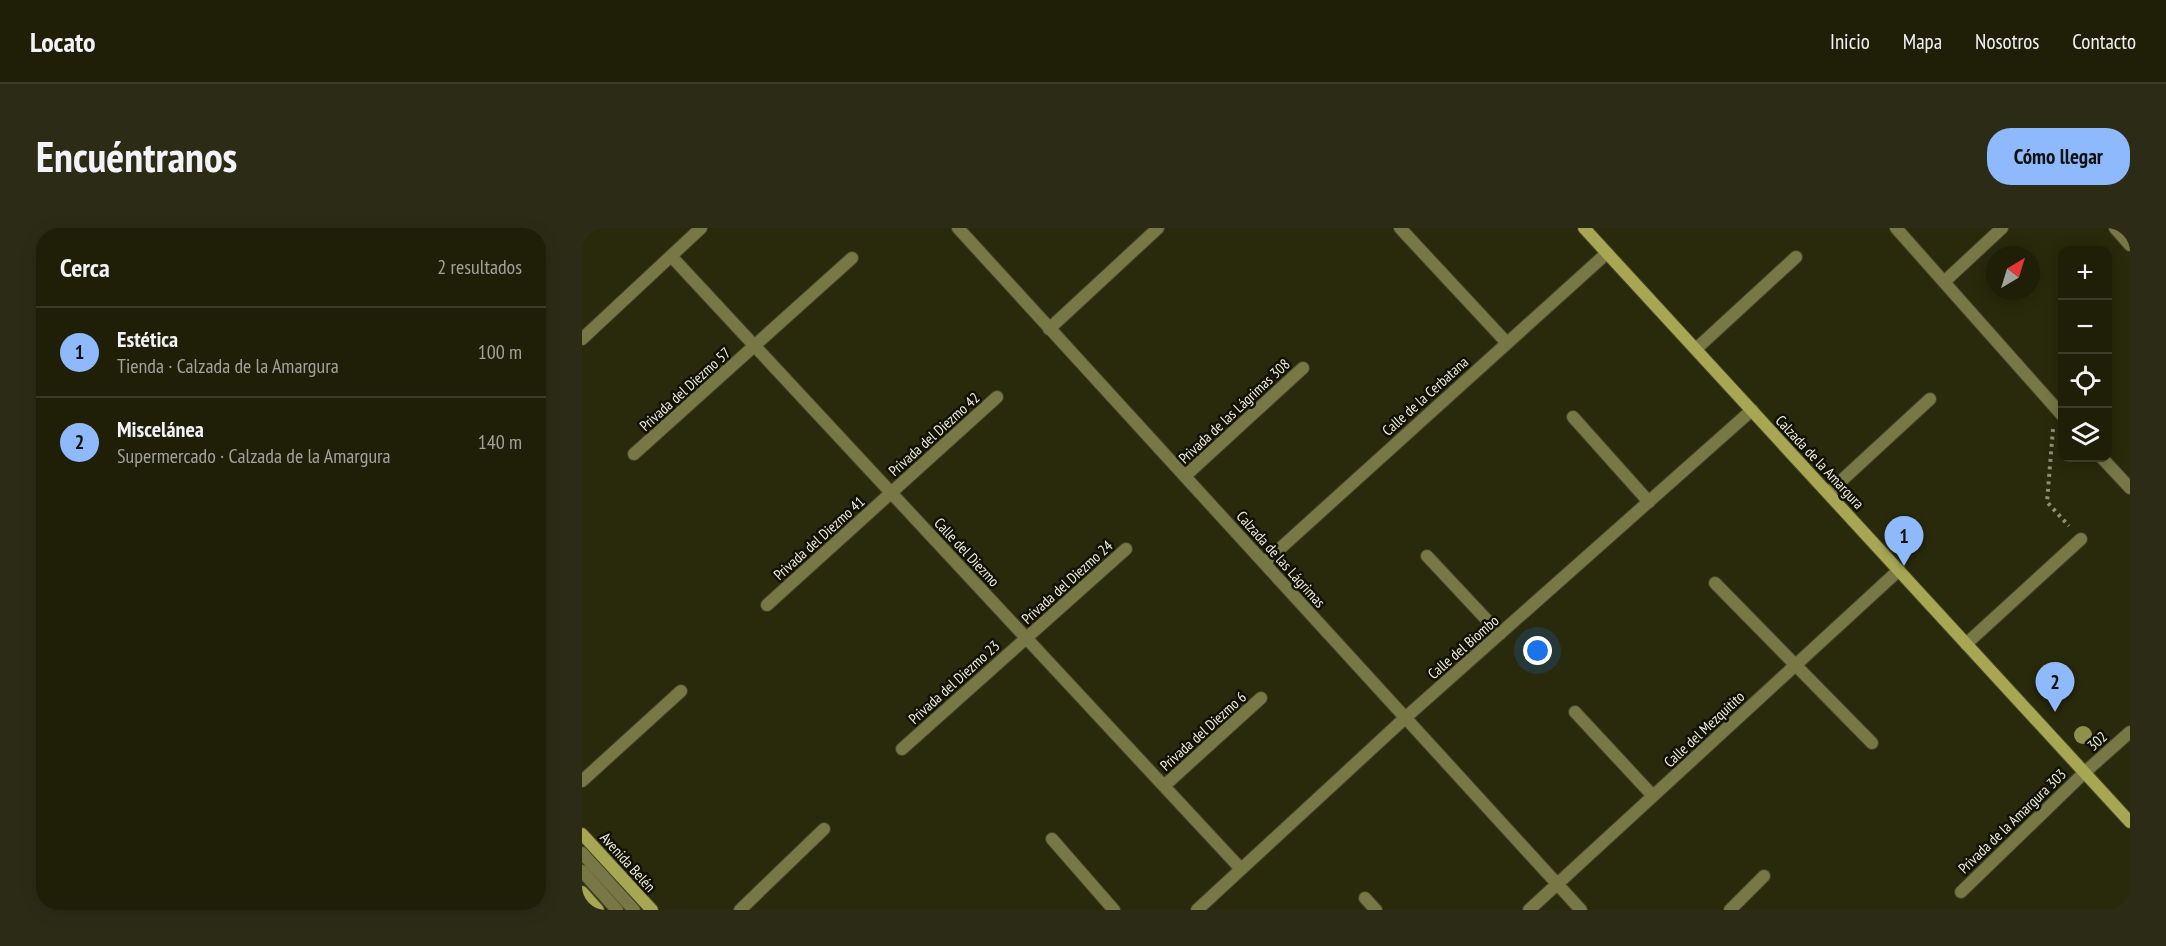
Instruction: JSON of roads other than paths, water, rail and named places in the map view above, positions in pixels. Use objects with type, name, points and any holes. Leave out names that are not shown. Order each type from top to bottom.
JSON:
[{"type":"street","points":[[582,339],[701,228]]},
{"type":"street","name":"Calzada de las Lágrimas","points":[[958,228],[1581,910]]},
{"type":"street","points":[[1050,328],[1158,228]]},
{"type":"street","points":[[1400,228],[1507,342]]},
{"type":"street","name":"Calzada de la Amargura","points":[[1584,228],[2130,822]]},
{"type":"street","points":[[1896,228],[2058,410]]},
{"type":"street","points":[[1944,282],[2002,228]]},
{"type":"street","points":[[2115,228],[2130,244]]},
{"type":"street","name":"Calle de la Cerbatana","points":[[1264,563],[1607,253]]},
{"type":"street","name":"Calle del Diezmo","points":[[671,256],[1241,869]]},
{"type":"street","points":[[1696,349],[1796,257]]},
{"type":"street","name":"Privada del Diezmo 57","points":[[634,454],[852,258]]},
{"type":"street","name":"Privada de las Lágrimas 308","points":[[1185,476],[1303,368]]},
{"type":"street","name":"Privada del Diezmo 42","points":[[891,492],[997,397]]},
{"type":"street","points":[[1828,493],[1930,399]]},
{"type":"street","name":"Calle del Biombo","points":[[1197,910],[1405,718],[1752,410]]},
{"type":"street","points":[[1573,417],[1649,502]]},
{"type":"street","points":[[2106,462],[2130,488]]},
{"type":"street","name":"Privada del Diezmo 41","points":[[767,605],[891,492]]},
{"type":"street","points":[[1966,644],[2081,539]]},
{"type":"street","name":"Privada del Diezmo 24","points":[[1027,638],[1126,549]]},
{"type":"street","points":[[1426,556],[1500,634]]},
{"type":"street","name":"Calle del Mezquitito","points":[[1529,910],[1899,570]]},
{"type":"street","points":[[1715,583],[1872,743]]},
{"type":"street","name":"Privada del Diezmo 23","points":[[902,749],[1027,638]]},
{"type":"street","points":[[582,781],[681,691]]},
{"type":"street","name":"Privada del Diezmo 6","points":[[1164,786],[1261,698]]},
{"type":"street","points":[[1575,712],[1653,796]]},
{"type":"street","name":"302","points":[[2085,772],[2130,732]]},
{"type":"street","name":"Privada de la Amargura 303","points":[[1961,892],[2085,772]]},
{"type":"street","points":[[740,910],[824,830]]},
{"type":"street","name":"Avenida Belén","points":[[582,834],[652,910]]},
{"type":"street","points":[[1052,839],[1114,910]]},
{"type":"street","points":[[582,853],[634,910]]},
{"type":"street","points":[[582,871],[618,910]]},
{"type":"street","points":[[1730,910],[1764,876]]},
{"type":"street","points":[[582,892],[592,908]]},
{"type":"street","points":[[1365,898],[1376,910]]},
{"type":"place","name":"Estética","points":[[1904,566]]},
{"type":"place","name":"Miscelánea","points":[[2055,712]]}]
